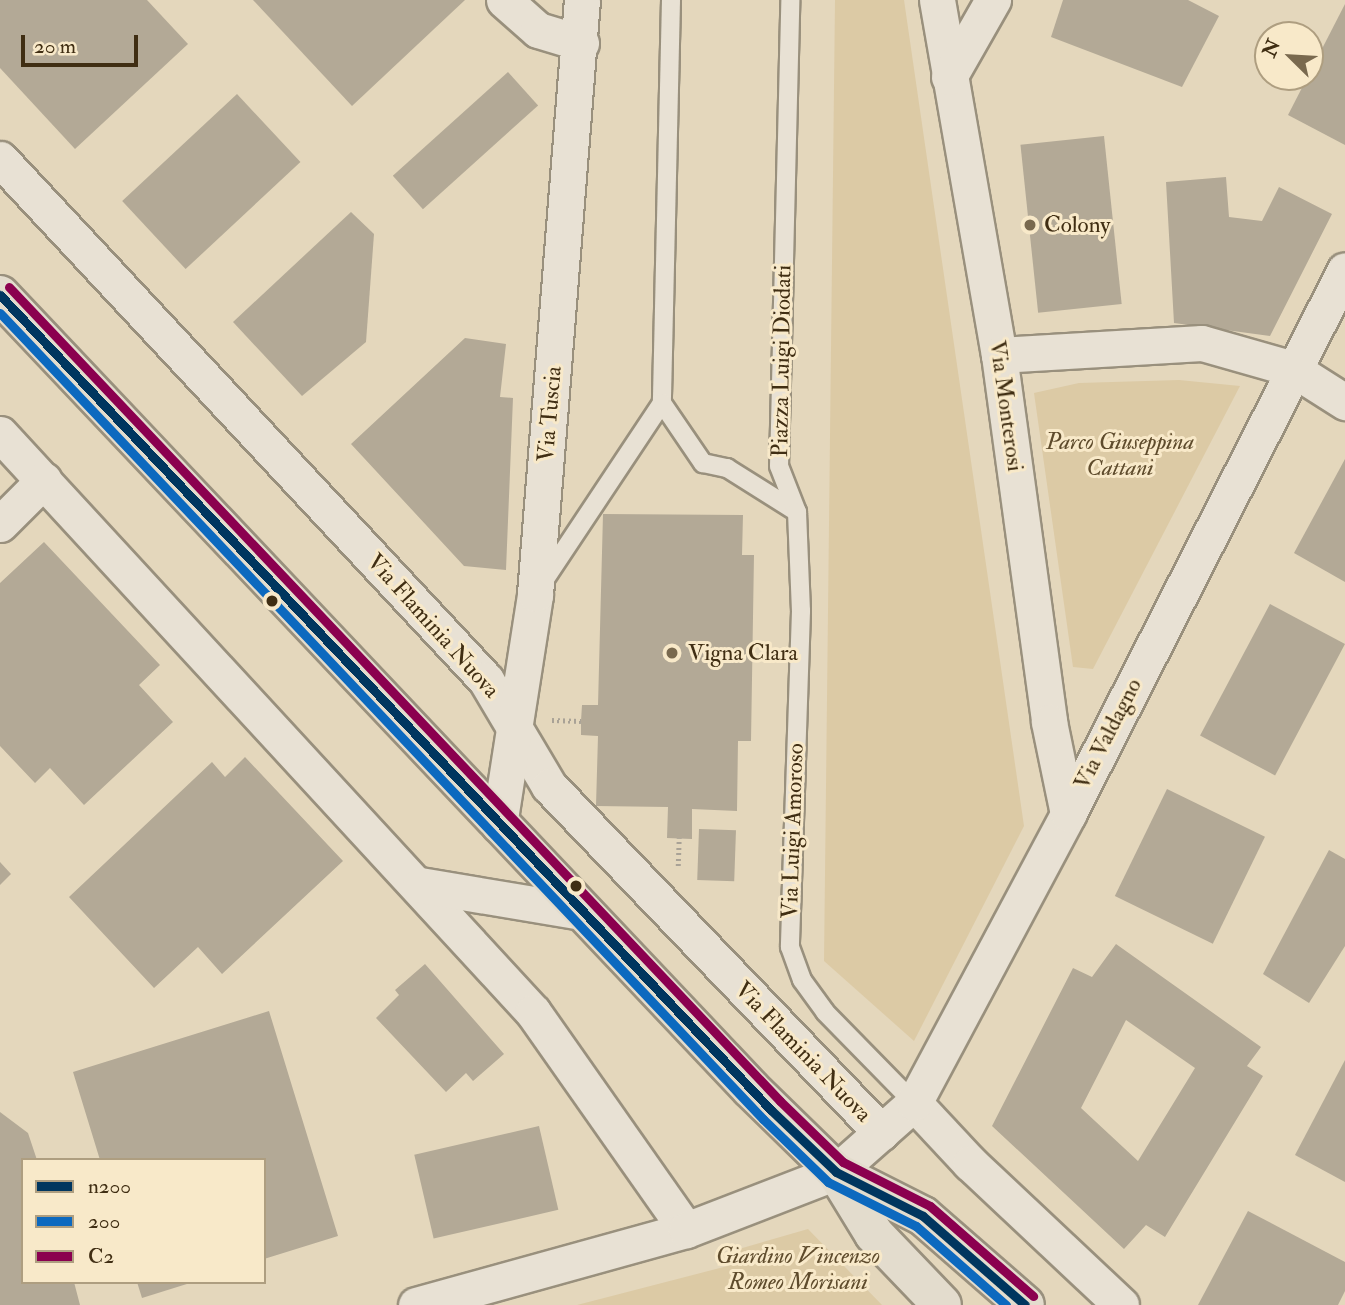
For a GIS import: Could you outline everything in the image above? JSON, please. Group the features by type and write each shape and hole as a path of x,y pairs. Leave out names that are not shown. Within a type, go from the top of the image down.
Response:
{"main road":[{"path":"0,295 499,825 836,1172 874,1234 942,1305"},
{"path":"836,1172 923,1216 1025,1305"}],"street":[{"path":"504,0 538,30 581,43"},
{"name":"Via Tuscia","path":"499,825 535,594 581,43 582,0"},
{"name":"Via Monterosi","path":"937,0 999,355 1051,734 1068,814"},
{"path":"949,77 993,0"},
{"name":"Via Flaminia Nuova","path":"0,159 486,680 548,786 881,1132"},
{"name":"Via Valdagno","path":"836,1172 914,1103 1068,814 1345,270"},
{"path":"999,355 1202,343 1293,369 1345,402"},
{"path":"0,433 419,885 533,1012 685,1230"},
{"path":"0,524 44,480"},
{"path":"419,885 582,912"},
{"path":"914,1103 1121,1305"},
{"path":"416,1305 685,1230 836,1172"}],"lane":[{"path":"535,594 662,403 671,0"},
{"name":"Piazza Luigi Diodati","path":"790,0 779,466 797,512"},
{"name":"Piazza Luigi Diodati","path":"662,403 703,463 727,468 797,512"},
{"name":"Via Luigi Amoroso","path":"797,512 801,611 790,947 802,981 818,1003 914,1103"}],"green space":[{"path":"835,0 904,0 1024,826 914,1041 824,961"},
{"name":"Parco Giuseppina Cattani","path":"1179,380 1240,386 1093,669 1073,667 1034,393 1079,383"},
{"name":"Giardino Vincenzo Romeo Morisani","path":"808,1229 882,1305 577,1305 743,1262 739,1249"}],"building":[{"path":"0,0 147,0 188,44 75,149 0,68"},
{"path":"253,0 465,0 352,106"},
{"path":"1063,0 1188,0 1219,16 1182,87 1051,37"},
{"path":"1345,4 1345,145 1288,115 1300,91 1324,91 1324,45"},
{"path":"508,72 538,105 423,209 393,176"},
{"path":"237,94 300,162 186,269 122,201"},
{"path":"1104,136 1122,304 1038,313 1020,145"},
{"path":"1226,177 1229,217 1262,221 1279,187 1332,214 1270,336 1174,323 1166,182"},
{"path":"351,212 374,234 366,342 302,396 233,322"},
{"path":"465,338 506,344 500,397 513,398 506,570 464,566 351,444"},
{"path":"1345,459 1345,582 1294,553"},
{"name":"Vigna Clara","path":"603,514 743,515 742,555 754,555 751,741 738,741 737,811 692,809 692,839 667,838 668,807 596,806 598,736 581,735 581,721 582,705 598,705"},
{"path":"44,542 160,665 139,685 173,722 84,805 50,768 35,783 0,746 0,583"},
{"path":"1270,604 1345,644 1275,775 1200,736"},
{"path":"245,757 343,861 222,974 198,947 154,988 69,897 212,762 225,777"},
{"path":"1167,789 1265,837 1213,944 1115,896"},
{"path":"699,829 736,830 734,881 697,880"},
{"path":"1329,850 1345,859 1345,946 1309,1003 1263,974"},
{"path":"0,862 11,874 0,885"},
{"path":"1116,944 1261,1047 1247,1066 1263,1076 1165,1237 1146,1225 1124,1249 992,1126 1073,968 1092,977","holes":["1126,1020 1195,1068 1138,1161 1081,1108"]},
{"path":"425,964 504,1054 473,1081 466,1073 446,1092 376,1018 399,995 395,990"},
{"path":"269,1011 338,1236 266,1258 266,1158 99,1158 73,1072"},
{"path":"1345,1060 1345,1182 1295,1155"},
{"path":"0,1112 28,1133 36,1158 21,1158 21,1284 75,1284 80,1305 0,1305"},
{"path":"539,1126 558,1210 434,1239 414,1155"},
{"path":"1248,1211 1345,1262 1345,1291 1338,1305 1198,1305"},
{"path":"138,1284 187,1284 142,1298"}],"transit line":[{"name":"C2","path":"9,287 780,1101 843,1162 930,1206 1033,1296"},
{"name":"n200","path":"0,295 771,1110 836,1172 923,1216 1025,1305"},
{"name":"200","path":"0,313 763,1119 828,1182 916,1226 1006,1305"}],"place":[{"name":"Colony","path":"1030,225"},
{"name":"Vigna Clara","path":"672,653"}]}
